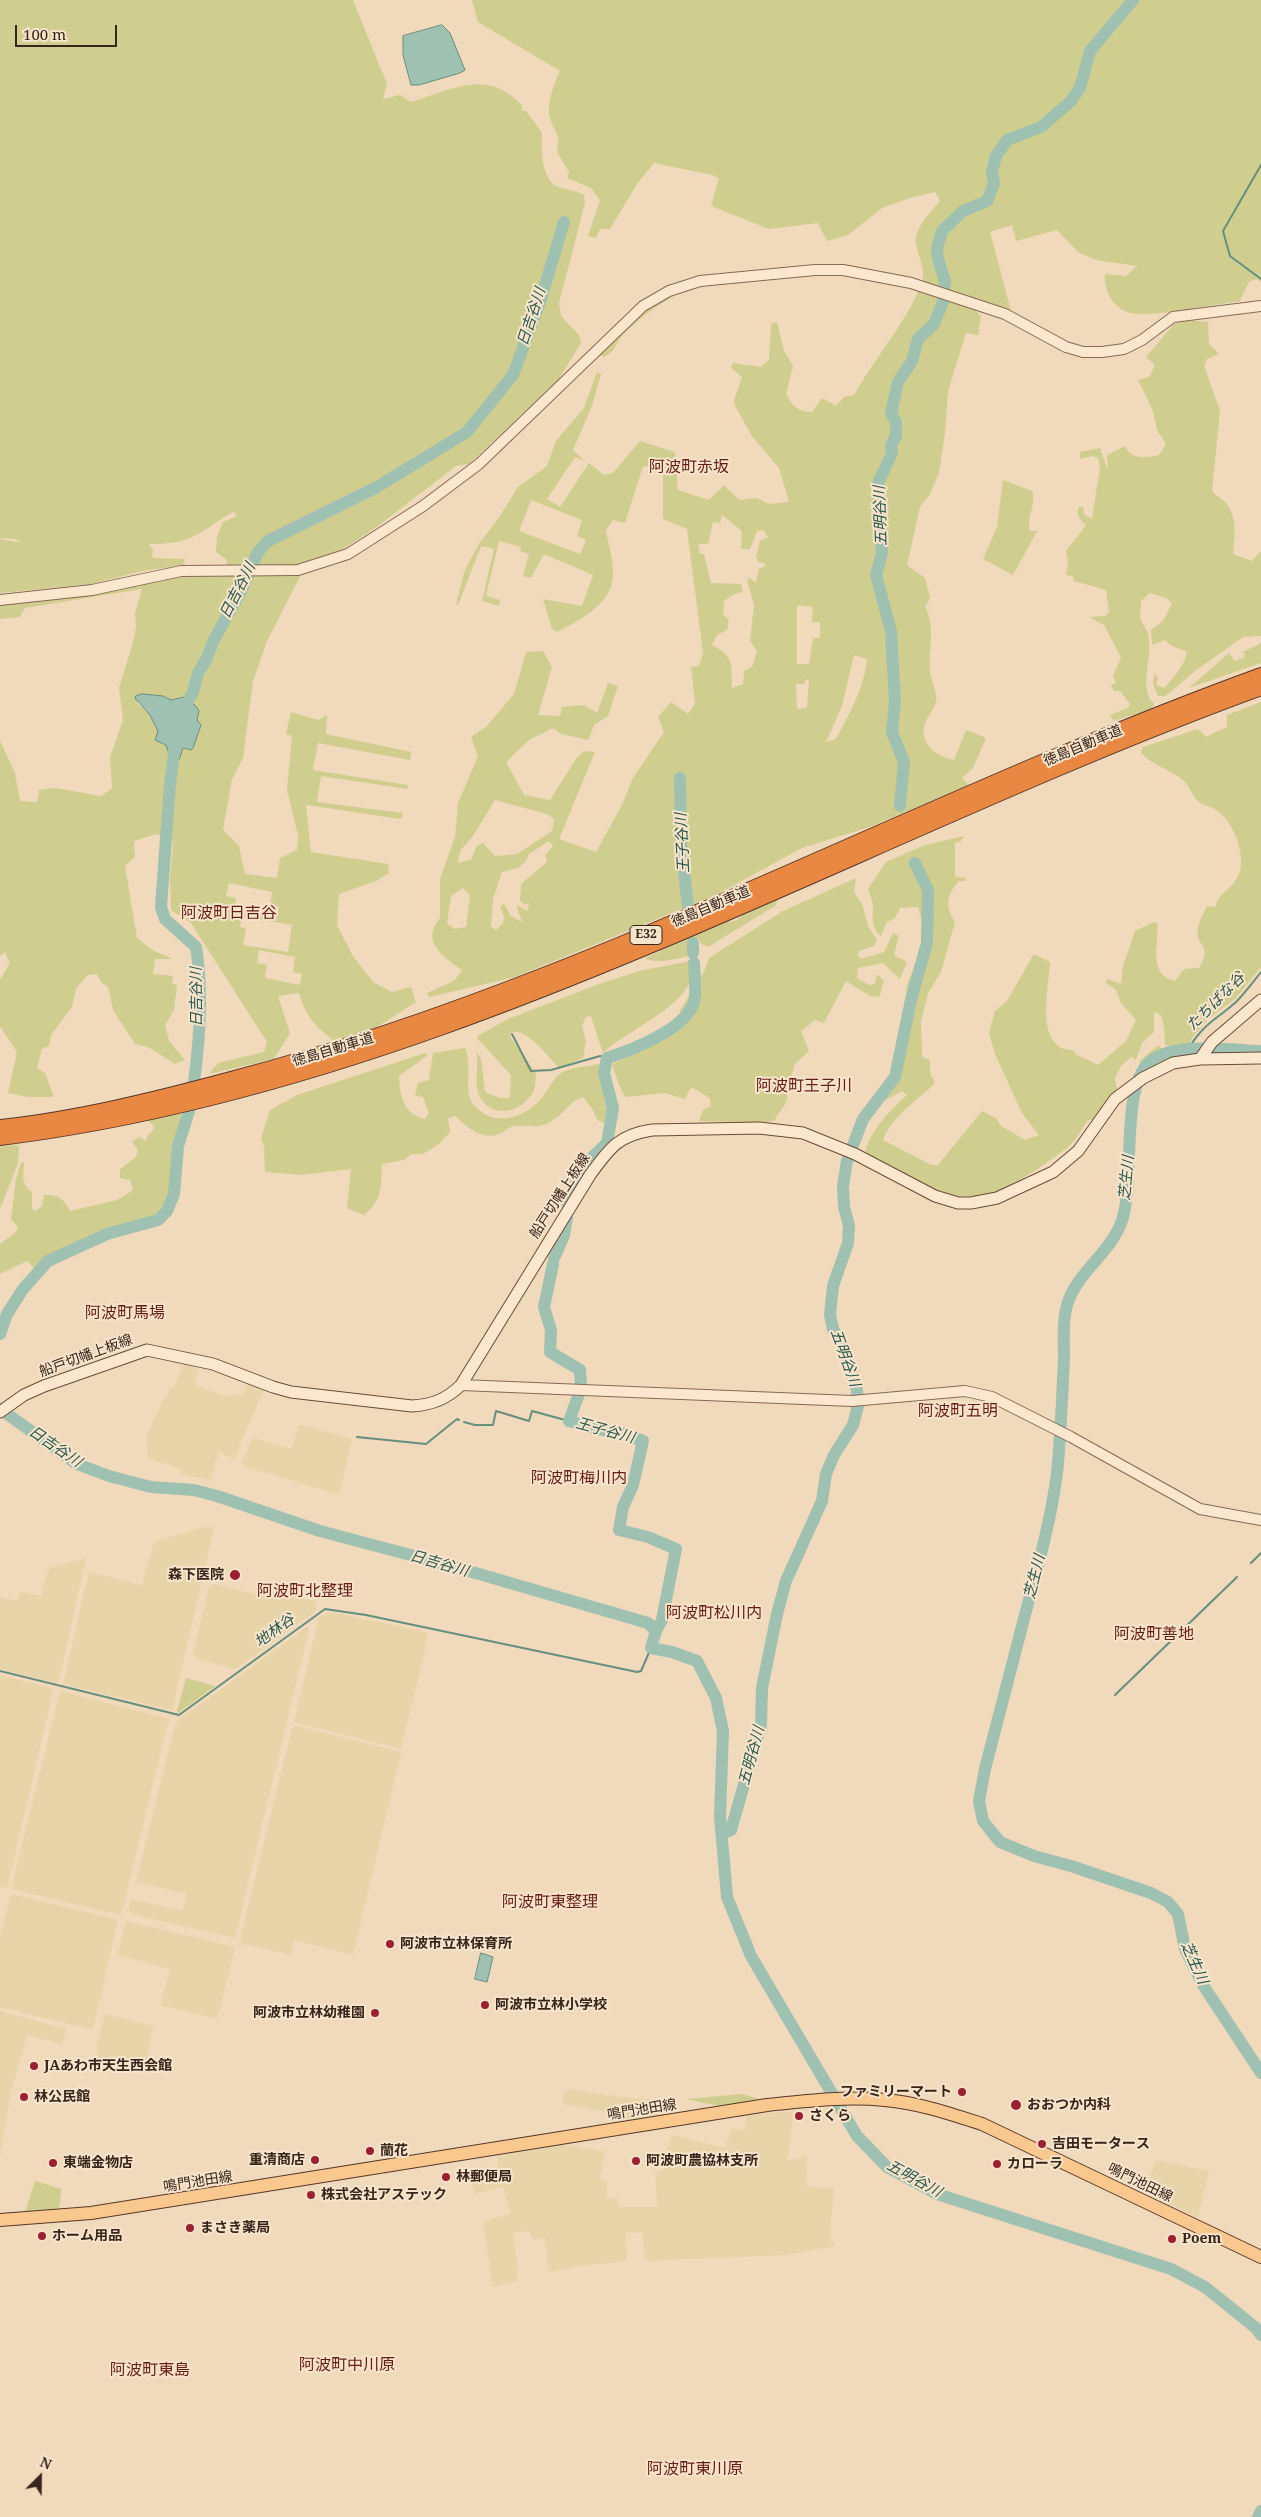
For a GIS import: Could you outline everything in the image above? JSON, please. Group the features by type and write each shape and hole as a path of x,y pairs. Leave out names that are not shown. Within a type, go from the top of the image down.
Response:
{"highway":[{"name":"徳島自動車道","path":"5,1132 169,1096 317,1056 407,1027 630,941 963,796 1163,712 1261,675"},
{"name":"徳島自動車道","path":"5,1132 171,1107 324,1066 413,1036 633,953 1043,775 1261,688"},
{"path":"1215,705 1261,696"}],"main road":[{"path":"1201,1056 1212,1042 1261,1000"},
{"name":"船戸切幡上板線","path":"4,1410 24,1395 44,1386 147,1350 213,1364 291,1392 412,1406 438,1401 451,1394 461,1385 590,1175 609,1149 623,1138 636,1132 652,1130 779,1129 803,1133 850,1152 935,1196 958,1203 985,1201 1026,1186 1053,1172 1069,1160 1099,1119 1124,1092 1144,1078 1173,1063 1201,1056 1261,1058"},
{"name":"鳴門池田線","path":"0,2220 91,2213 747,2108 820,2100 849,2100 902,2102 945,2112 982,2124 1261,2257"}],"street":[{"path":"0,600 92,590 181,571 272,572 298,570 348,554 423,506 479,464 632,315 669,291 716,278 815,270 858,272 911,283 980,305 1021,321 1066,347 1083,352 1124,349 1142,340 1173,317 1261,306"},
{"path":"461,1385 852,1402 966,1392 978,1393 992,1397 1053,1428 1200,1509 1261,1520"}],"shaded area":[{"path":"0,0 353,0 387,84 383,99 400,95 411,102 456,87 482,84 496,87 509,94 522,105 522,110 527,112 542,133 543,163 548,178 558,187 584,195 585,203 559,303 561,316 579,335 581,343 559,379 469,464 456,466 378,526 342,550 308,561 267,641 253,681 243,758 232,779 223,830 239,846 245,874 277,878 280,858 297,850 298,835 287,790 292,736 286,734 291,712 318,720 327,715 326,734 411,752 410,760 318,743 313,770 408,785 407,789 321,776 317,802 403,813 401,819 306,805 311,852 388,864 389,873 376,881 339,894 337,925 353,956 373,982 392,992 411,987 416,1002 377,1027 335,1042 308,1015 299,993 278,996 290,1033 274,1059 209,1074 218,1063 264,1052 267,1042 191,923 171,910 170,880 173,841 156,834 134,841 135,857 125,866 137,938 154,951 173,959 155,959 153,974 173,976 172,984 177,985 174,1010 165,1025 169,1041 185,1060 175,1064 148,1047 135,1044 113,1010 108,987 101,982 97,974 88,975 76,988 72,1007 51,1035 49,1046 42,1049 37,1068 45,1073 54,1097 28,1097 8,1093 17,1052 0,1026 0,980 10,963 5,952 0,956 0,741 15,773 20,801 37,802 39,790 55,788 101,796 112,788 110,757 123,720 119,688 134,639 135,613 142,589 25,608 20,617 0,619 0,604 177,577 227,576 227,560 216,552 217,536 223,522 237,516 234,512 185,540 149,544 153,550 152,558 185,559 184,565 142,571 92,584 0,593 0,539 23,543 15,539 0,538","holes":["142,694 163,696 171,700 175,698 198,717 197,720 201,725 191,750 183,748 179,760 171,760 166,745 155,740 158,731 150,715 137,703","229,883 272,892 270,905 279,907 276,919 234,911 236,898 226,896","242,916 292,925 288,952 243,945 246,928 240,927","259,950 295,957 293,972 302,974 300,985 265,978 267,965 257,963"]},
{"path":"472,0 1261,0 1261,282 1256,279 1249,282 1240,301 1161,313 1130,313 1112,301 1106,288 1105,274 1126,276 1137,266 1096,260 1078,252 1057,230 1016,241 1012,225 990,232 1011,311 980,300 976,311 981,316 978,335 966,333 948,391 945,433 939,473 930,494 920,507 907,565 925,578 930,598 925,607 931,630 930,672 936,702 925,723 924,737 930,748 941,756 954,760 966,730 986,738 973,768 962,778 969,785 872,826 802,848 716,895 515,977 429,997 427,993 454,981 462,970 436,948 432,934 434,926 440,918 440,879 455,837 458,803 478,756 471,737 486,727 514,694 526,652 543,651 552,667 538,715 560,716 562,707 584,705 597,713 608,683 618,686 608,716 594,725 588,740 561,734 553,728 529,740 506,762 524,795 550,800 576,759 584,751 595,752 559,839 596,852 622,805 633,778 664,732 658,717 671,702 688,714 695,704 691,667 699,666 703,653 687,529 663,519 663,468 643,466 625,523 613,520 606,530 613,573 612,584 608,593 602,602 585,616 557,632 552,629 543,599 582,606 593,575 544,554 531,578 523,576 529,554 520,551 521,547 499,541 486,596 500,600 499,606 482,601 494,549 481,546 458,605 456,604 465,570 479,544 500,516 518,487 547,466 556,441 584,408 597,372 601,374 592,406 573,450 586,462 575,457 547,499 560,507 589,463 604,475 613,473 640,441 675,452 678,490 709,500 724,485 739,500 757,498 769,504 789,502 779,468 752,436 735,406 734,400 742,377 731,368 733,363 761,367 769,360 771,324 777,322 784,351 793,366 786,394 796,408 812,412 822,398 836,406 844,397 854,395 900,325 916,296 923,277 916,238 920,227 940,201 935,192 910,198 882,208 848,235 827,241 818,223 769,229 711,206 719,178 654,163 637,184 610,229 600,229 596,238 588,236 600,200 591,188 567,178 569,172 557,152 558,138 550,118 549,107 553,88 560,71 478,22","holes":["531,500 582,520 577,536 586,540 580,554 519,531","722,515 742,531 741,549 750,549 757,531 763,530 768,537 760,541 756,556 758,562 765,563 765,566 759,569 756,583 750,578 747,580 754,605 750,641 757,651 752,667 744,671 743,684 732,688 732,668 729,658 720,649 712,645 717,635 727,630 729,620 723,614 724,601 734,594 743,592 741,584 711,583 704,554 700,554 698,544 708,544 713,522 720,523","797,605 813,607 812,622 820,622 820,638 813,638 809,664 797,664","854,655 867,659 863,681 851,711 836,739 826,742 842,706","806,679 809,680 807,708 797,709 796,684 804,684","495,800 547,814 554,819 552,831 517,854 495,856 483,843 476,847 471,860 457,863 461,850 473,836","549,841 553,846 545,855 547,862 521,884 520,901 525,905 529,903 528,911 517,905 522,922 511,916 504,904 500,907 504,916 503,923 496,930 491,927 493,899 502,872 518,868 526,861 529,854","463,888 470,895 466,927 455,929 447,923 451,896"]},
{"path":"442,25 450,33 465,70 419,85 411,85 403,55 403,36"},
{"path":"677,291 678,294 648,313 627,331 610,353 604,357 599,355 604,347 622,329 646,310"},
{"path":"1187,320 1208,322 1209,344 1219,354 1207,359 1204,365 1220,411 1212,491 1224,501 1234,519 1233,554 1252,561 1261,551 1261,636 1243,637 1195,671 1165,696 1158,696 1153,684 1155,673 1158,678 1156,685 1164,688 1181,667 1187,652 1170,645 1165,640 1152,645 1151,630 1163,621 1172,603 1166,598 1150,593 1141,601 1140,616 1148,634 1149,653 1146,680 1149,697 1154,704 1152,709 1114,721 1110,715 1128,708 1130,704 1120,691 1114,691 1111,685 1116,683 1113,677 1121,657 1104,625 1089,617 1105,616 1109,612 1106,590 1074,581 1073,576 1066,575 1068,561 1066,551 1086,525 1079,517 1079,507 1083,507 1084,514 1092,519 1100,467 1098,458 1093,456 1080,459 1080,452 1100,448 1108,471 1107,455 1125,446 1135,456 1159,455 1166,444 1157,430 1153,411 1138,380 1149,377 1155,365 1146,357 1174,324"},
{"path":"1003,480 1032,491 1033,501 1029,526 1030,531 1037,531 1013,575 983,559 997,527"},
{"path":"1261,643 1261,663 1189,688 1229,653 1235,661 1245,657 1243,652"},
{"path":"142,694 163,696 171,700 188,696 190,703 195,705 199,711 197,720 201,725 193,748 191,750 183,748 179,760 176,762 171,760 166,745 155,740 158,731 150,715 135,698"},
{"path":"1261,702 1261,967 1235,999 1208,1019 1192,1038 1186,1052 1176,1054 1145,1071 1139,1062 1158,1045 1163,1050 1175,1046 1165,1045 1161,1015 1154,1012 1154,1032 1142,1043 1136,1060 1131,1057 1121,1066 1115,1078 1118,1094 1093,1120 1088,1120 1070,1145 1020,1180 1005,1188 977,1198 952,1197 913,1181 865,1152 872,1136 882,1121 907,1095 902,1091 886,1100 882,1091 889,1081 899,1042 907,985 924,941 924,929 918,907 900,908 895,918 887,922 881,936 874,927 873,905 868,889 886,862 925,845 964,836 961,841 955,843 955,877 966,878 966,881 959,881 949,896 948,906 955,922 941,972 928,993 921,1021 922,1057 930,1060 930,1073 935,1083 898,1116 883,1140 931,1165 938,1165 982,1111 996,1118 1001,1126 1025,1140 1039,1135 1022,1113 995,1054 989,1033 995,1011 1007,1001 1034,954 1050,962 1046,1015 1052,1039 1060,1047 1072,1050 1077,1055 1098,1065 1126,1041 1136,1020 1121,1003 1116,990 1106,983 1107,979 1121,984 1123,966 1135,931 1154,922 1158,924 1156,958 1161,973 1167,978 1175,981 1184,969 1199,968 1205,954 1198,934 1199,923 1207,906 1215,907 1221,896 1237,877 1241,863 1239,846 1232,829 1222,815 1199,802 1183,780 1141,753 1143,747 1198,729 1206,737 1227,727 1227,715"},
{"path":"856,878 854,892 862,904 868,926 877,940 874,946 859,951 858,955 861,959 884,952 893,933 899,936 894,955 907,962 900,979 883,963 858,968 857,978 869,985 875,984 877,974 884,981 879,997 870,996 846,981 824,1023 815,1020 801,1031 809,1051 795,1064 788,1086 787,1101 774,1121 757,1123 699,1121 703,1110 711,1106 710,1098 691,1087 685,1099 665,1093 625,1097 612,1064 653,1046 680,1028 680,1010 704,972 709,958 783,911"},
{"path":"778,899 775,906 708,947 701,944 699,939 690,943 691,956 661,961 645,958 726,921 732,922 740,917 743,912"},
{"path":"691,961 691,977 687,988 679,998 603,1053 591,1016 586,1017 582,1026 586,1041 583,1058 559,1068 529,1038 516,1032 510,1033 511,1038 536,1073 534,1090 522,1104 507,1111 492,1109 480,1097 477,1087 476,1052 481,1058 485,1092 500,1098 510,1098 511,1075 477,1038 479,1035 508,1019 599,984 639,971"},
{"path":"465,1048 470,1098 473,1104 481,1111 489,1116 498,1118 516,1116 533,1107 561,1073 599,1064 607,1109 605,1123 597,1120 593,1110 583,1097 545,1124 513,1126 493,1136 486,1136 475,1131 455,1116 448,1118 450,1132 439,1144 423,1154 411,1154 404,1160 382,1164 381,1186 377,1199 370,1210 364,1215 347,1208 351,1169 301,1175 265,1172 264,1146 261,1138 270,1110 297,1095 425,1053 428,1055 399,1076 400,1090 407,1108 418,1117 425,1119 429,1113 423,1097 415,1096 418,1083 429,1080 433,1053"},
{"path":"179,1113 185,1117 176,1147 172,1149 175,1151 171,1194 166,1209 158,1217 126,1224 101,1233 47,1258 35,1269 27,1261 0,1274 0,1244 15,1233 18,1227 11,1219 16,1179 21,1163 24,1163 24,1183 32,1192 32,1209 36,1211 42,1206 44,1195 60,1198 70,1211 117,1200 133,1190 130,1180 120,1178 120,1169 136,1157 138,1150 132,1142 139,1137 146,1141 148,1135 154,1129 153,1125 147,1120"},
{"path":"19,1146 18,1163 0,1209 0,1147"},
{"path":"186,1359 199,1362 195,1385 224,1396 243,1394 248,1380 263,1391 234,1459 218,1452 211,1480 181,1474 182,1470 147,1457 148,1433 163,1400 171,1388 174,1387"},
{"path":"299,1424 352,1439 340,1492 337,1494 247,1467 241,1463 253,1438 292,1449"},
{"path":"208,1526 214,1528 172,1710 63,1684 89,1572 142,1585 154,1542"},
{"path":"86,1558 57,1683 0,1669 0,1597 17,1601 21,1592 41,1596 49,1568"},
{"path":"214,1584 261,1596 263,1590 316,1601 315,1612 237,1668 232,1669 196,1658 193,1655 209,1586 213,1587"},
{"path":"329,1612 426,1632 428,1637 401,1749 294,1722 319,1617"},
{"path":"307,1627 309,1629 235,1938 131,1914 129,1909 131,1899 182,1911 187,1894 136,1882 176,1722"},
{"path":"0,1675 51,1688 53,1692 7,1888 0,1886"},
{"path":"186,1678 215,1686 178,1713 177,1711"},
{"path":"60,1691 169,1719 121,1915 11,1889"},
{"path":"296,1726 401,1752 353,1955 294,1940 291,1955 244,1944 240,1940 292,1729"},
{"path":"11,1894 118,1920 93,2030 0,2007 0,1939"},
{"path":"126,1921 235,1947 217,2019 161,2005 170,1969 118,1955"},
{"path":"481,1953 493,1957 487,1982 475,1979"},
{"path":"0,2011 66,2029 62,2044 27,2035 10,2096 0,2156"},
{"path":"105,2014 153,2026 147,2058 98,2060 97,2047"},
{"path":"569,2089 619,2097 672,2101 673,2115 609,2126 612,2113 562,2104 565,2091"},
{"path":"742,2094 763,2100 724,2107 686,2099"},
{"path":"794,2111 787,2161 806,2156 807,2187 834,2188 830,2237 836,2246 785,2255 645,2261 642,2232 626,2233 627,2261 587,2265 549,2272 545,2238 532,2239 530,2231 514,2232 518,2281 493,2287 483,2223 510,2213 503,2187 475,2194 470,2178 499,2170 497,2155 558,2144 605,2151 600,2180 606,2180 607,2198 617,2198 619,2207 657,2207 655,2172 663,2170 671,2135 726,2148 731,2128 745,2131 747,2115"},
{"path":"1156,2160 1209,2171 1198,2218 1145,2192"},
{"path":"35,2181 61,2189 60,2205 57,2209 25,2212"}],"waterway":[{"name":"五明谷川","path":"900,806 904,762 892,732 895,701 891,631 876,575 882,553 878,483 892,453 891,446 896,436 896,422 891,413 898,382 912,361 918,339 934,324 943,302 945,281 938,259 937,248 942,231 963,211 987,201 994,184 992,172 996,156 1007,140 1041,127 1070,102 1080,88 1090,51 1133,0"},
{"name":"たちばな谷","path":"1261,165 1223,231 1230,256 1261,279"},
{"name":"日吉谷川","path":"181,714 193,692 198,673 241,591 258,552 268,541 377,487 467,432 513,375 540,302 564,222"},
{"name":"日吉谷川","path":"175,746 170,784 161,907 165,919 196,947 200,1014 194,1082"},
{"name":"王子谷川","path":"680,778 681,845 688,907"},
{"name":"五明谷川","path":"722,1833 731,1830 761,1725 762,1688 777,1614 786,1581 822,1501 826,1474 834,1455 853,1425 858,1406 857,1390 843,1346 833,1329 830,1315 833,1286 848,1243 849,1226 844,1207 843,1186 847,1161 863,1119 895,1077 911,1000 927,943 928,890 915,863"},
{"name":"王子谷川","path":"693,943 693,953"},
{"name":"王子谷川","path":"568,1205 580,1169 607,1143 613,1108 604,1073 607,1058 643,1044 681,1021 689,1012 695,998 694,963"},
{"name":"たちばな谷","path":"1189,1048 1211,1022 1236,1002 1261,972"},
{"path":"512,1034 531,1071 551,1070 600,1056 607,1058"},
{"name":"芝生川","path":"1261,1051 1200,1048 1168,1053 1156,1058 1146,1066 1139,1079 1131,1115 1127,1197 1124,1213 1114,1237 1075,1288 1065,1313 1060,1444 1054,1491 1044,1543 985,1769 979,1801 983,1821 1000,1842 1034,1856 1071,1866 1151,1893 1168,1902 1178,1914 1185,1949 1203,1985 1261,2073"},
{"name":"日吉谷川","path":"0,1334 7,1314 23,1289 48,1261 107,1234 158,1220 167,1211 174,1194 178,1146 189,1111"},
{"name":"王子谷川","path":"554,1258 564,1235 567,1218"},
{"name":"王子谷川","path":"553,1264 544,1307 551,1330 550,1352 580,1370 581,1386"},
{"name":"王子谷川","path":"579,1394 569,1421 595,1429 618,1432 643,1441 633,1485 623,1507 619,1530 648,1537 676,1549 662,1620 656,1631"},
{"name":"日吉谷川","path":"0,1409 77,1464 109,1476 151,1487 194,1490 217,1496 320,1531 448,1565 648,1623 656,1631 651,1648 672,1652 697,1661 716,1698 723,1731 720,1817 727,1897 751,1956 857,2136 887,2167 937,2194 1171,2269 1205,2287 1256,2328 1261,2335"},
{"path":"464,1422 475,1425 493,1425 496,1411 529,1421 532,1411 569,1421"},
{"path":"357,1437 426,1444 457,1419 459,1420"},
{"path":"1251,1563 1261,1553"},
{"path":"1115,1695 1237,1577"},
{"name":"地林谷","path":"0,1671 179,1715 325,1609 366,1615 637,1672 641,1671 651,1648"},
{"name":"五明谷川","path":"1258,2517 1261,2511"}],"place":[{"name":"森下医院","path":"235,1575"},
{"name":"阿波市立林保育所","path":"390,1944"},
{"name":"阿波市立林小学校","path":"485,2005"},
{"name":"阿波市立林幼稚園","path":"375,2013"},
{"name":"JAあわ市天生西会館","path":"34,2066"},
{"name":"ファミリーマート","path":"962,2092"},
{"name":"林公民館","path":"24,2097"},
{"name":"おおつか内科","path":"1016,2105"},
{"name":"さくら","path":"799,2116"},
{"name":"吉田モータース","path":"1042,2144"},
{"name":"蘭花","path":"370,2151"},
{"name":"重清商店","path":"315,2160"},
{"name":"阿波町農協林支所","path":"636,2161"},
{"name":"東端金物店","path":"53,2163"},
{"name":"カローラ","path":"997,2164"},
{"name":"林郵便局","path":"446,2177"},
{"name":"株式会社アステック","path":"311,2195"},
{"name":"まさき薬局","path":"190,2228"},
{"name":"ホーム用品","path":"42,2236"},
{"name":"Poem","path":"1172,2239"}],"district":[{"name":"阿波町赤坂","path":"689,467"},
{"name":"阿波町日吉谷","path":"229,913"},
{"name":"阿波町王子川","path":"804,1086"},
{"name":"阿波町馬場","path":"125,1313"},
{"name":"阿波町五明","path":"958,1411"},
{"name":"阿波町梅川内","path":"579,1478"},
{"name":"阿波町北整理","path":"305,1591"},
{"name":"阿波町松川内","path":"714,1613"},
{"name":"阿波町善地","path":"1154,1634"},
{"name":"阿波町東整理","path":"550,1902"},
{"name":"阿波町中川原","path":"347,2365"},
{"name":"阿波町東島","path":"150,2370"},
{"name":"阿波町東川原","path":"695,2469"}]}
